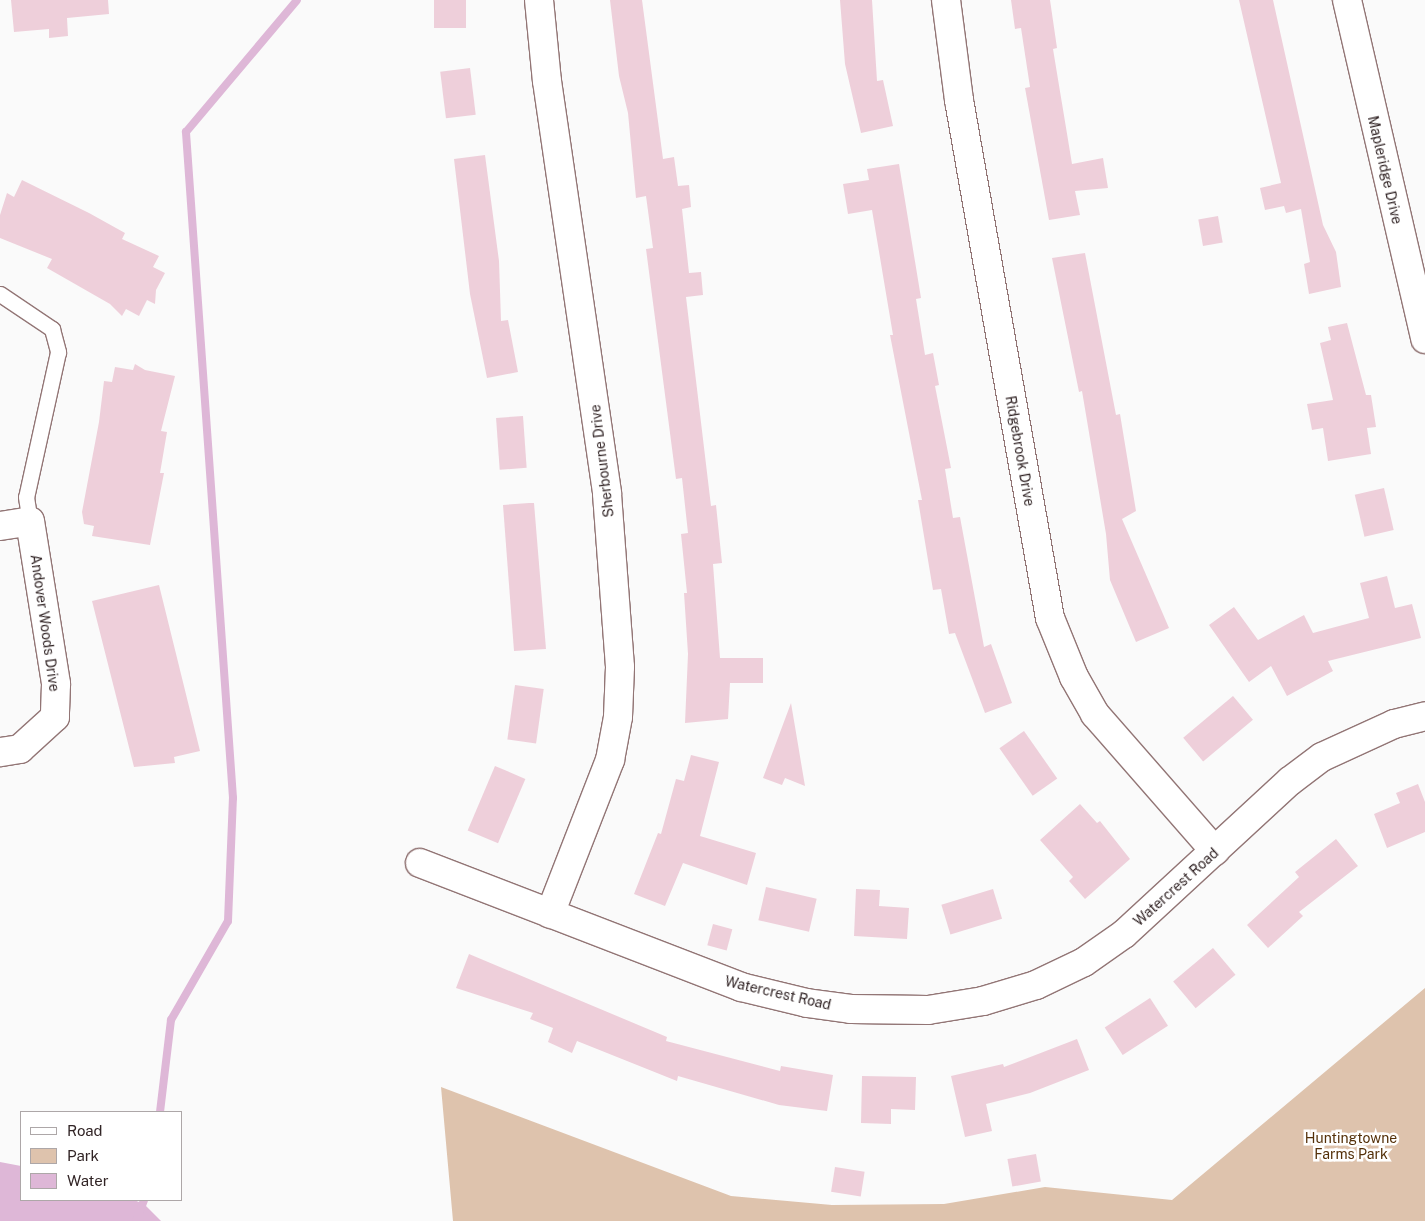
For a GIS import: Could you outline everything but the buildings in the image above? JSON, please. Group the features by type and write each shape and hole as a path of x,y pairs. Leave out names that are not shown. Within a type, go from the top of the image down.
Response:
{"street":[{"name":"Sherbourne Drive","path":"539,0 547,81 607,494 620,667 618,717 610,760 550,914"},
{"name":"Ridgebrook Drive","path":"946,0 959,100 1050,618 1074,677 1095,714 1215,851"},
{"name":"Mapleridge Drive","path":"1347,0 1425,339"},
{"path":"0,526 30,521"},
{"name":"Andover Woods Drive","path":"0,752 20,749 55,718 56,684 30,521"},
{"name":"Watercrest Road","path":"420,862 740,987 807,1003 851,1009 928,1010 983,1001 1036,985 1084,962 1124,934 1290,781 1322,757 1394,724 1425,716"}],"lane":[{"path":"0,294 52,330 58,352 26,498 30,521"}],"green space":[{"name":"Huntingtowne Farms Park","path":"1425,988 1425,1221 453,1221 441,1087 731,1196 832,1205 944,1204 1045,1187 1172,1200"}],"water":[{"path":"0,1162 20,1166 20,1201 136,1201 144,1204 161,1221 0,1221"}],"waterway":[{"path":"160,1111 171,1020 228,921 233,798 186,132 297,0"},
{"path":"136,1221 144,1201"}]}
